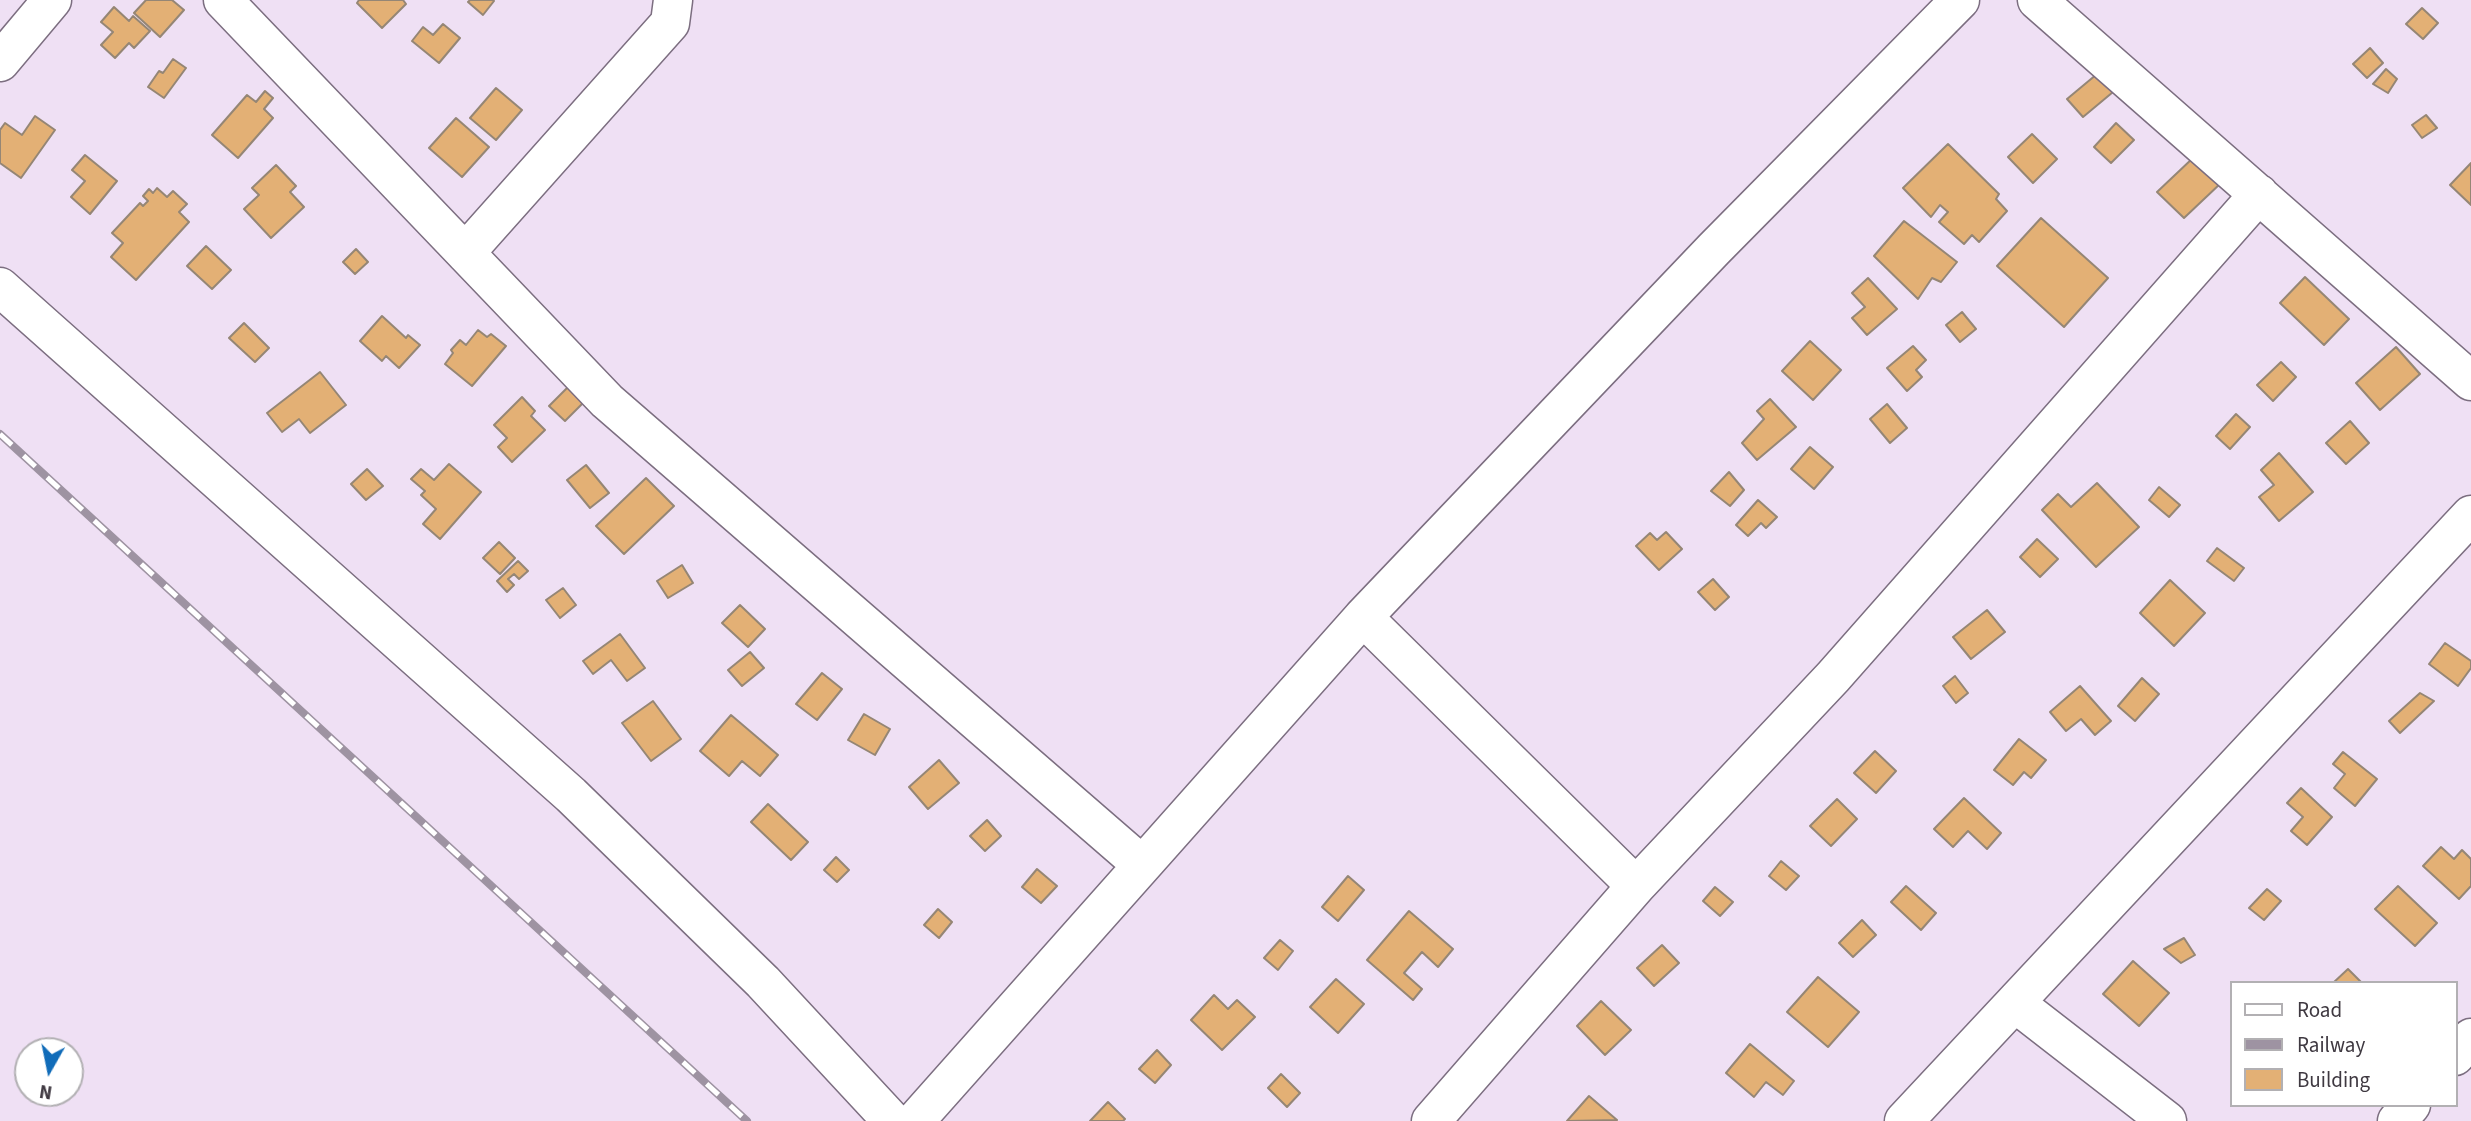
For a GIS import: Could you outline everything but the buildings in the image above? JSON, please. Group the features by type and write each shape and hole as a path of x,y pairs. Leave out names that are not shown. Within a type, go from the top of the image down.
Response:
{"street":[{"path":"0,62 52,0"},
{"path":"223,0 607,401 1142,865"},
{"path":"465,253 670,23 673,0"},
{"path":"915,1121 1363,617 1714,249 1960,0"},
{"path":"2037,0 2471,381"},
{"path":"1431,1121 1636,886 1833,677 2259,194"},
{"path":"0,287 571,795 763,982 892,1121"},
{"path":"1904,1121 2471,515"},
{"path":"1363,617 1636,886"},
{"path":"2014,1003 2167,1121"},
{"path":"2457,1053 2471,1038"},
{"path":"2397,1121 2409,1107"}],"railway":[{"path":"0,434 747,1121"}]}
